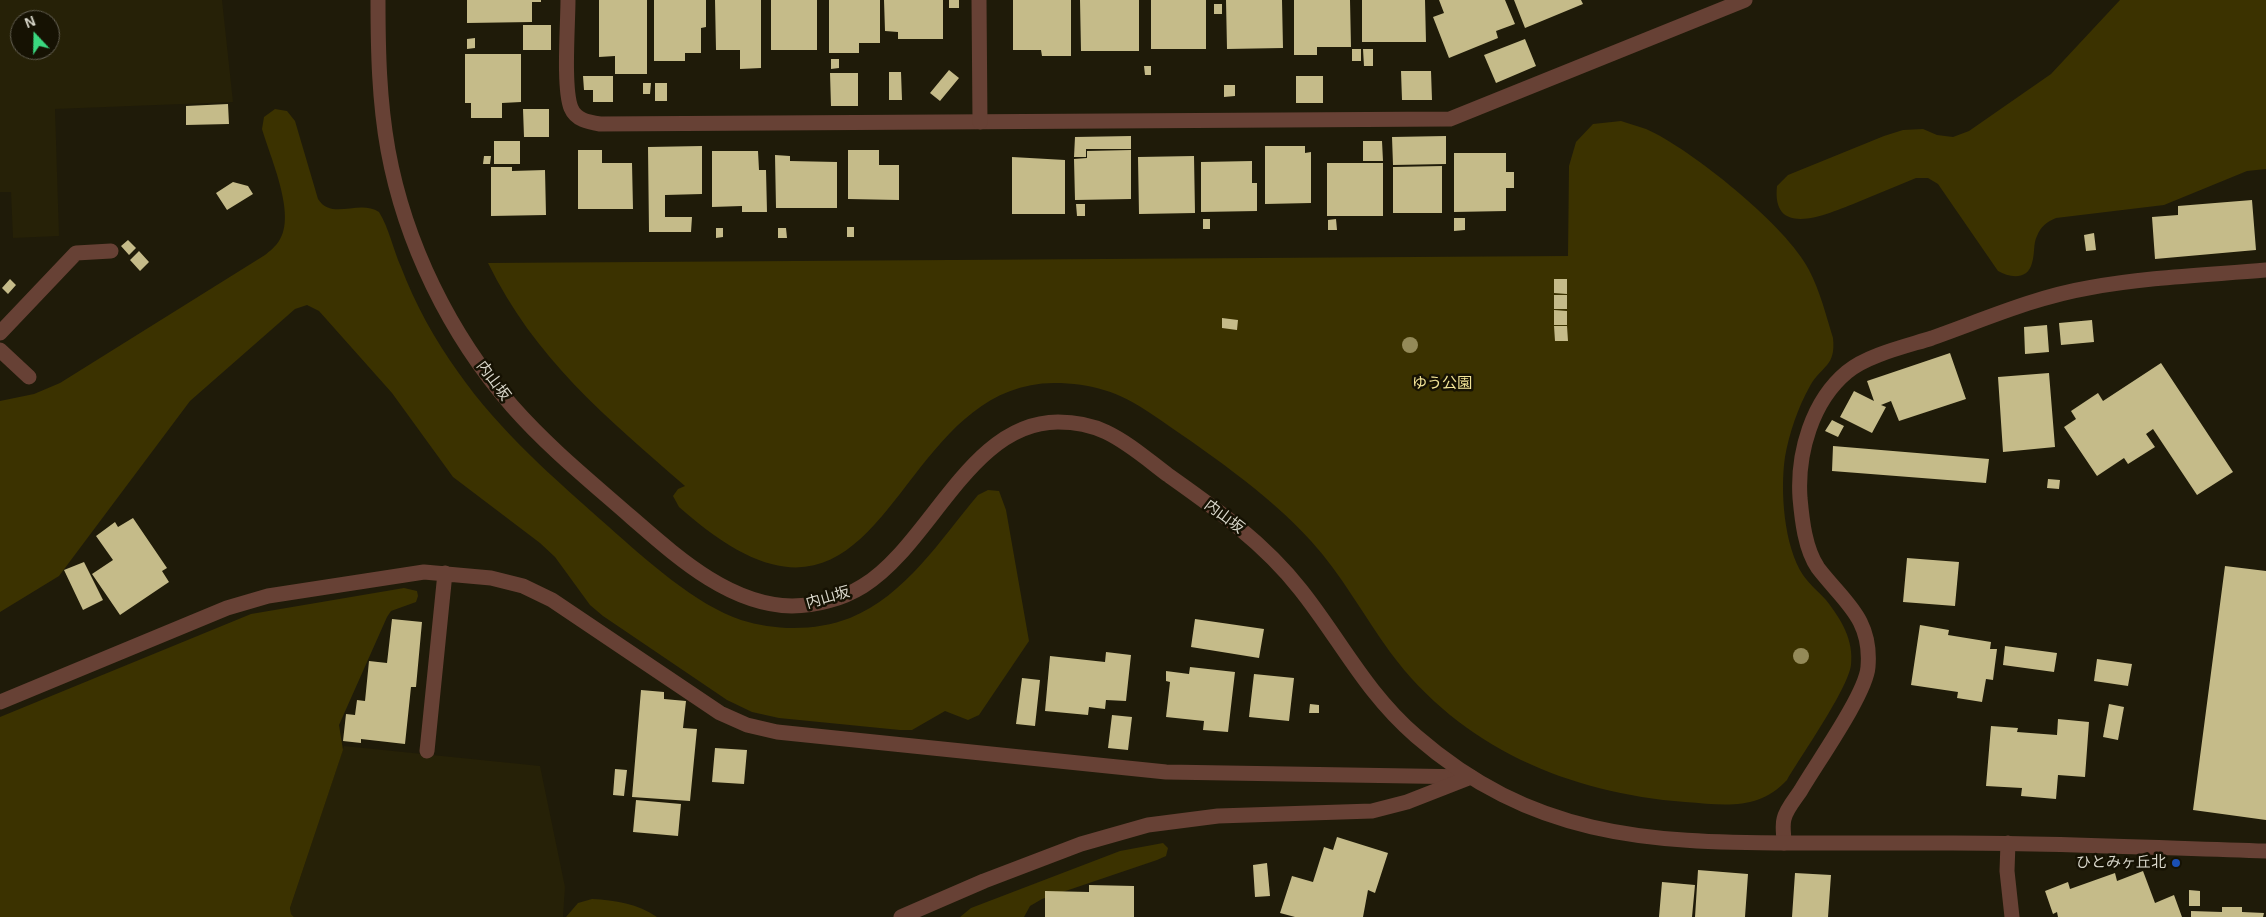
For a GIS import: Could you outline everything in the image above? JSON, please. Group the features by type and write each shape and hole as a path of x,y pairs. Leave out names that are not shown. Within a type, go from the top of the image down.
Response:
{"street":[{"name":"内山坂","path":"378,0 381,96 389,153 412,234 446,311 476,359 510,404 549,445 667,548 726,589 770,604 794,606 833,600 861,588 886,568 996,443 1020,429 1047,422 1075,422 1103,430 1134,450 1235,524 1259,544 1302,591 1360,677 1413,734 1471,777 1532,808 1558,818 1602,831 1647,838 1704,843 2008,843 2266,851"},
{"path":"568,0 568,93 572,110 583,122 600,124 1450,119 1745,0"},
{"path":"979,0 980,122"},
{"path":"0,333 76,253 111,252"},
{"path":"1784,843 1784,818 1857,696 1868,670 1868,642 1857,615 1839,590 1817,567 1809,550 1805,532 1800,497 1802,460 1811,425 1824,394 1848,371 1878,356 2040,301 2086,288 2133,280 2266,270"},
{"path":"0,350 29,377"},
{"path":"427,751 445,573"},
{"path":"0,702 247,600 402,574 445,573 491,578 523,586 545,596 720,712 747,725 777,732 1166,772 1471,777"},
{"path":"901,917 984,881 1081,844 1148,825 1218,816 1372,811 1407,802 1471,777"},
{"path":"2008,843 2007,871 2012,917"}],"shaded area":[{"path":"0,0 222,0 233,102 55,109 59,236 13,238 11,192 0,192"},
{"path":"344,746 540,766 565,887 563,917 294,917 291,914 290,908"}],"green space":[{"path":"2120,0 2266,0 2266,169 2247,171 2164,205 2056,218 2040,230 2034,246 2030,269 2023,275 2018,276 1998,271 1938,184 1928,178 1916,178 1846,207 1818,216 1805,219 1793,218 1783,213 1778,203 1777,186 1788,175 1903,130 1923,129 1937,135 1953,137 1969,131 2051,74"},
{"path":"275,109 287,111 295,121 318,199 324,205 338,209 363,208 379,212 386,225 413,295 426,321 458,372 492,415 549,473 638,553 706,604 741,620 782,628 824,625 850,618 870,608 905,581 936,548 978,495 988,490 999,491 1006,510 1029,641 979,715 968,720 945,711 912,730 900,730 779,718 752,712 727,700 603,616 590,605 555,557 540,543 453,477 392,393 319,311 307,305 295,309 190,401 59,576 0,612 0,401 34,394 60,383 275,247 284,230 284,202 276,170 262,129 264,117"},
{"name":"ゆう公園","path":"1621,121 1646,129 1687,153 1736,190 1781,232 1798,252 1813,278 1833,338 1830,360 1810,386 1798,412 1789,439 1785,457 1783,502 1791,549 1805,578 1826,600 1841,622 1848,638 1851,665 1842,690 1787,780 1776,790 1764,797 1740,804 1685,802 1642,797 1600,788 1559,776 1521,760 1484,739 1450,715 1418,686 1390,652 1322,554 1276,506 1213,457 1150,413 1128,399 1105,390 1068,383 1054,383 998,396 954,429 882,516 846,551 803,567 749,556 679,507 673,496 678,489 685,486 600,410 550,358 507,297 488,263 1568,256 1569,166 1576,142 1593,124"},
{"path":"404,588 417,591 416,602 391,611 387,617 339,725 343,750 290,908 291,914 294,917 0,917 0,717 251,614"},
{"path":"1163,843 1168,848 1166,856 1042,899 1030,906 1024,917 960,917 971,908 1120,851"},
{"path":"592,899 626,904 642,909 657,917 566,917 578,903"}],"building":[{"path":"467,0 541,0 541,2 532,2 532,22 467,23"},
{"path":"599,0 647,0 647,74 615,74 615,56 599,57"},
{"path":"654,0 706,0 706,27 701,28 701,53 685,53 685,61 654,61"},
{"path":"715,0 761,0 761,68 740,69 740,50 716,50"},
{"path":"771,0 817,0 817,50 771,50"},
{"path":"829,0 880,0 880,43 859,43 859,53 829,53"},
{"path":"884,0 943,0 943,39 898,39 898,32 885,31"},
{"path":"949,0 959,0 959,8 949,8"},
{"path":"1013,0 1071,0 1071,56 1042,56 1041,50 1013,50"},
{"path":"1080,0 1139,0 1139,51 1081,51"},
{"path":"1151,0 1206,0 1206,49 1151,49"},
{"path":"1226,0 1282,0 1283,48 1227,49"},
{"path":"1294,0 1350,0 1351,47 1317,47 1317,55 1294,55"},
{"path":"1362,0 1425,0 1426,42 1362,42"},
{"path":"1439,0 1505,0 1515,24 1496,31 1498,38 1449,58 1433,17 1444,13"},
{"path":"1514,0 1581,0 1583,4 1525,28"},
{"path":"1214,4 1222,4 1222,14 1214,14"},
{"path":"523,25 551,25 551,50 523,50"},
{"path":"475,38 475,48 467,49 467,39"},
{"path":"1525,39 1536,66 1496,83 1484,55"},
{"path":"1352,49 1361,49 1361,61 1352,61"},
{"path":"1363,49 1373,49 1373,66 1364,66"},
{"path":"465,54 521,54 521,102 502,103 502,118 471,118 471,103 465,103"},
{"path":"831,59 839,59 839,68 831,69"},
{"path":"1144,66 1151,66 1151,75 1145,75"},
{"path":"949,70 959,78 940,101 930,93"},
{"path":"1401,71 1431,71 1432,100 1402,100"},
{"path":"889,72 901,72 902,100 889,100"},
{"path":"830,73 858,73 858,106 831,106"},
{"path":"583,76 613,76 613,102 593,102 593,90 584,90"},
{"path":"1296,76 1323,76 1323,103 1296,103"},
{"path":"643,83 651,83 650,94 643,94"},
{"path":"655,83 667,83 667,101 655,101"},
{"path":"1224,85 1235,85 1235,96 1224,97"},
{"path":"228,104 229,124 186,125 186,106"},
{"path":"523,109 549,109 549,137 524,137"},
{"path":"1131,136 1131,149 1086,149 1086,157 1074,157 1075,137"},
{"path":"1446,136 1446,164 1393,165 1392,137"},
{"path":"494,141 520,141 520,164 494,164"},
{"path":"1363,141 1382,141 1383,161 1363,161"},
{"path":"702,146 702,194 665,195 665,217 692,217 691,232 649,232 648,147"},
{"path":"1265,146 1305,146 1305,153 1311,152 1311,203 1265,204"},
{"path":"578,150 602,150 602,163 632,163 633,209 578,209"},
{"path":"848,150 879,150 879,165 899,165 899,200 848,199"},
{"path":"1131,150 1131,199 1075,200 1074,159 1087,158 1087,151"},
{"path":"712,151 758,151 759,170 766,170 767,212 742,212 742,206 712,207"},
{"path":"1454,153 1506,153 1506,172 1514,172 1514,188 1506,188 1506,211 1454,212"},
{"path":"775,155 790,156 790,161 837,162 837,208 776,208"},
{"path":"484,156 491,156 490,164 483,164"},
{"path":"1194,156 1195,213 1139,214 1138,157"},
{"path":"1012,157 1065,160 1065,214 1012,214"},
{"path":"1252,161 1252,183 1257,183 1257,211 1201,212 1201,162"},
{"path":"1327,163 1383,163 1383,216 1327,216"},
{"path":"1442,166 1442,213 1393,213 1393,167"},
{"path":"491,167 512,167 512,171 545,170 546,215 491,216"},
{"path":"233,182 248,186 253,194 227,210 216,193"},
{"path":"2252,200 2256,250 2155,259 2152,217 2178,215 2178,206"},
{"path":"1076,204 1085,204 1085,216 1077,216"},
{"path":"1454,218 1465,218 1465,230 1454,231"},
{"path":"1203,219 1210,219 1210,229 1203,229"},
{"path":"1336,219 1337,230 1328,230 1328,220"},
{"path":"847,227 854,227 854,237 847,237"},
{"path":"716,228 723,228 723,237 716,238"},
{"path":"778,228 786,228 787,238 778,238"},
{"path":"2094,233 2096,250 2086,251 2084,235"},
{"path":"128,240 136,248 129,255 121,246"},
{"path":"139,251 149,262 140,271 130,260"},
{"path":"10,279 16,285 8,294 2,288"},
{"path":"1554,279 1567,279 1567,294 1554,293"},
{"path":"1554,295 1567,295 1567,309 1554,309"},
{"path":"1554,310 1567,311 1567,325 1554,325"},
{"path":"1222,318 1238,320 1237,330 1222,328"},
{"path":"2092,320 2094,342 2061,345 2059,323"},
{"path":"2047,325 2049,352 2025,354 2024,327"},
{"path":"1554,326 1567,326 1568,341 1555,341"},
{"path":"1950,353 1966,399 1899,421 1891,401 1881,405 1886,407 1872,433 1840,417 1854,391 1874,401 1867,381"},
{"path":"2161,363 2233,472 2197,495 2153,429 2146,434 2155,447 2128,464 2124,458 2097,476 2064,427 2076,419 2071,411 2098,393 2103,401"},
{"path":"2049,373 2055,447 2003,452 1998,377"},
{"path":"1832,420 1844,426 1838,437 1825,431"},
{"path":"1833,446 1989,459 1986,483 1832,471"},
{"path":"2048,479 2060,480 2059,489 2047,488"},
{"path":"133,518 167,568 162,571 169,582 120,615 92,574 113,560 96,536 115,522 118,527"},
{"path":"1907,558 1959,562 1955,606 1903,602"},
{"path":"84,562 103,600 83,610 64,570"},
{"path":"2225,566 2266,571 2266,820 2193,810"},
{"path":"392,619 422,622 416,687 411,687 405,744 361,739 361,743 343,741 346,714 355,715 357,700 365,701 369,661 387,663"},
{"path":"1195,619 1264,629 1259,658 1191,647"},
{"path":"1920,625 1949,630 1948,635 1991,642 1990,649 1997,649 1993,680 1986,679 1982,702 1957,698 1958,692 1911,685"},
{"path":"2005,646 2057,653 2054,672 2003,665"},
{"path":"1106,652 1131,655 1126,701 1106,700 1105,709 1089,707 1088,715 1045,711 1050,656 1105,662"},
{"path":"2097,659 2132,664 2128,686 2094,681"},
{"path":"1190,667 1235,672 1228,732 1203,730 1204,721 1166,717 1170,682 1166,681 1166,671 1189,674"},
{"path":"1254,674 1294,678 1289,721 1249,717"},
{"path":"1022,678 1040,680 1035,726 1016,724"},
{"path":"641,690 664,692 664,699 686,701 683,728 697,729 690,801 632,797"},
{"path":"1310,704 1319,705 1319,713 1309,713"},
{"path":"2109,704 2124,707 2118,740 2103,737"},
{"path":"1112,715 1132,717 1128,750 1108,748"},
{"path":"2058,719 2089,722 2085,777 2058,775 2056,799 2021,796 2022,788 1986,786 1991,726 2018,728 2017,732 2057,735"},
{"path":"715,748 747,750 744,784 712,782"},
{"path":"615,769 627,770 624,796 613,795"},
{"path":"636,800 681,804 678,836 633,832"},
{"path":"1337,837 1388,853 1375,893 1368,890 1363,917 1295,917 1280,913 1292,876 1313,882 1324,847 1333,850"},
{"path":"1267,863 1270,896 1255,897 1253,865"},
{"path":"1698,870 1748,874 1745,917 1695,917"},
{"path":"2143,871 2155,903 2174,895 2182,917 2058,917 2057,912 2053,914 2045,891 2068,882 2070,889 2115,873 2117,881"},
{"path":"1795,873 1831,875 1828,917 1792,917"},
{"path":"1662,882 1695,885 1692,917 1659,917"},
{"path":"1089,885 1134,886 1134,917 1045,917 1045,891 1089,892"},
{"path":"2189,890 2200,891 2200,906 2189,906"},
{"path":"2222,907 2242,907 2242,912 2264,913 2263,917 2191,917 2191,911 2222,912"}],"place":[{"name":"ひとみヶ丘北","path":"2176,863"}]}
